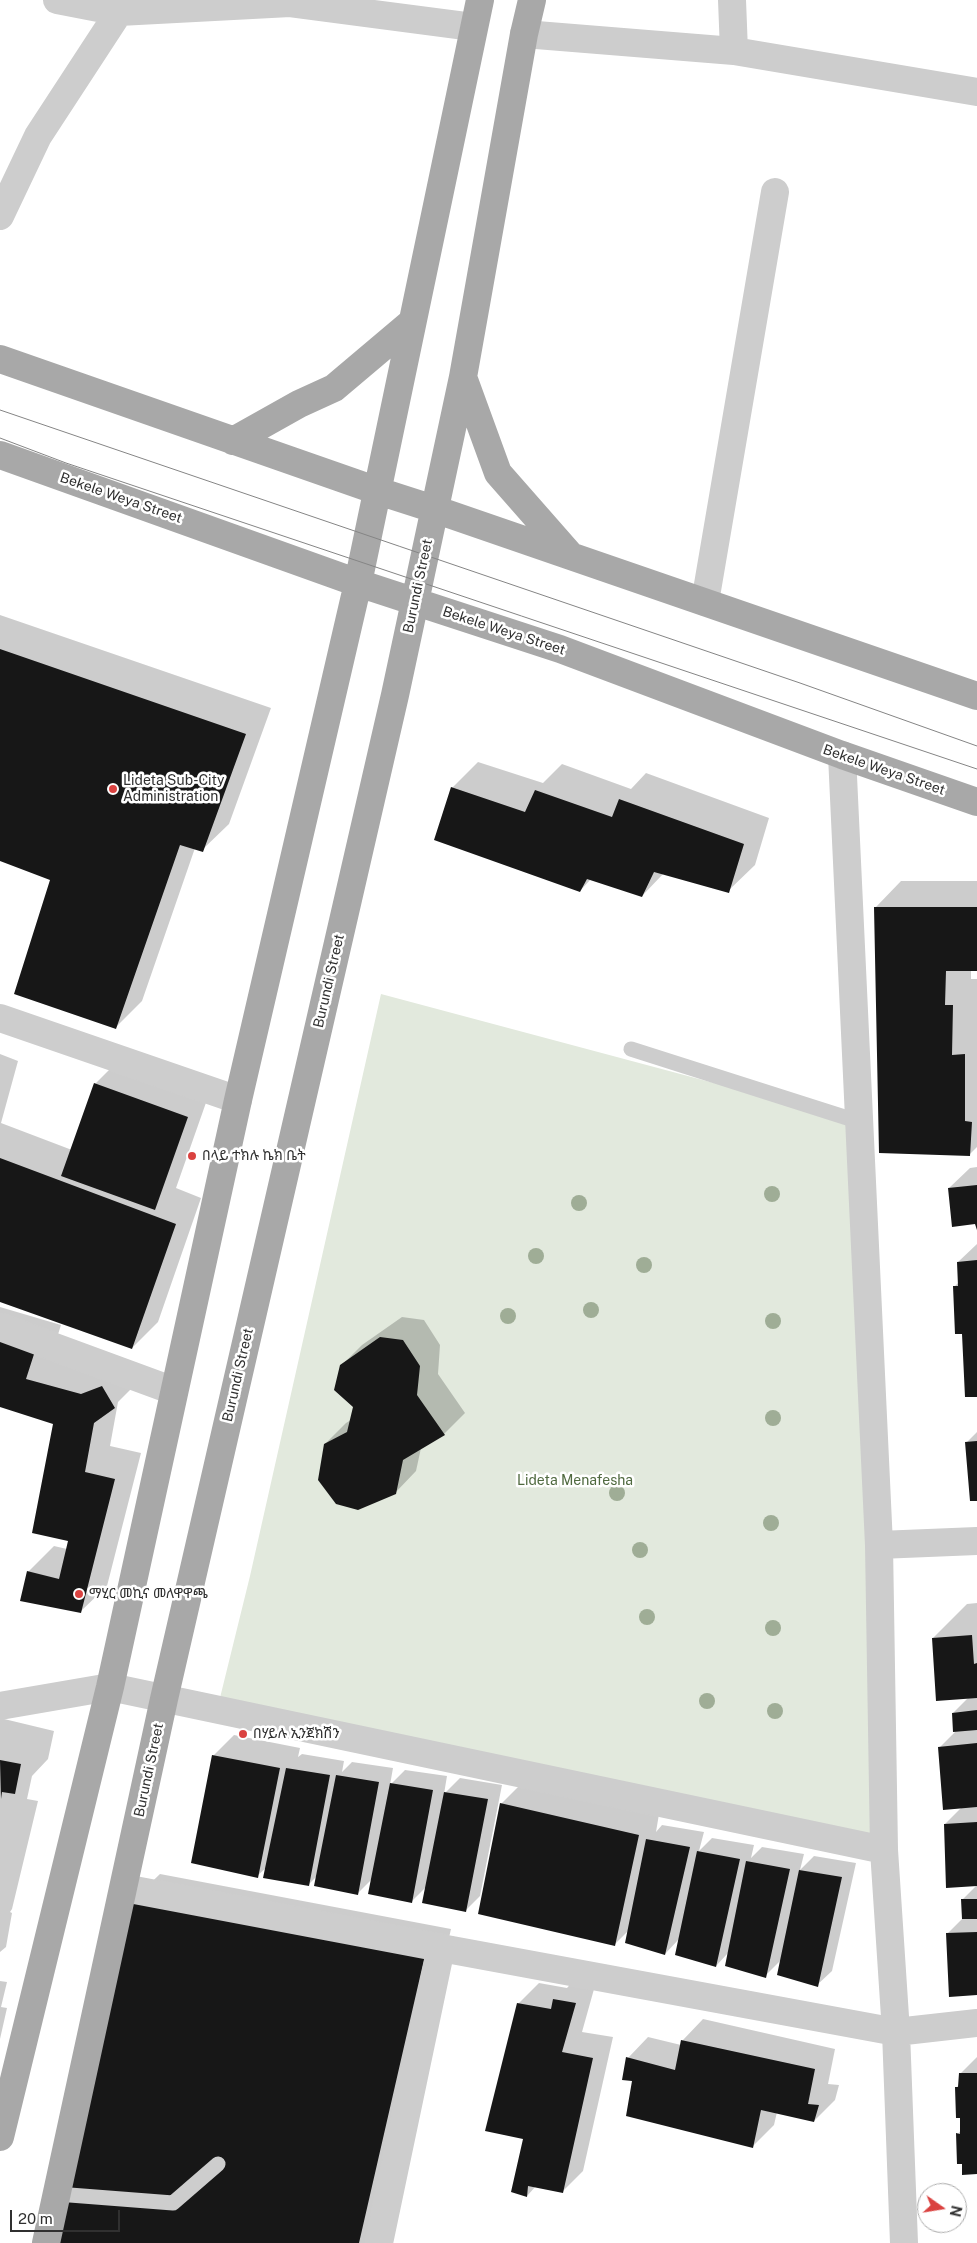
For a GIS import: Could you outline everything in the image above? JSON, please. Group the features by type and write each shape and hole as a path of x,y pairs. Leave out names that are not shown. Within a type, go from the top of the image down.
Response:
{"main road":[{"path":"0,2137 110,1687 238,1100 358,583 480,0"},
{"name":"Burundi Street","path":"46,2243 164,1698 395,696 463,377 524,34 532,0"},
{"path":"233,441 298,404 334,388 412,323"},
{"path":"0,359 378,492 434,509 977,696"},
{"path":"463,377 498,473 572,557"},
{"name":"Bekele Weya Street","path":"0,455 358,583 560,649 842,755 977,802"}],"street":[{"path":"57,0 121,6 291,1 473,27"},
{"path":"732,0 734,51"},
{"path":"0,216 38,136 121,6"},
{"path":"524,34 734,51 977,92"},
{"path":"705,602 775,192"},
{"path":"842,755 879,1545 884,1850 896,2032 904,2243"},
{"path":"0,1018 238,1100"},
{"path":"0,1327 174,1391"},
{"path":"879,1545 977,1541"},
{"path":"0,1706 110,1687 884,1850"},
{"path":"124,1888 896,2032 977,2023"},
{"path":"379,2243 441,1948"}],"lane":[{"path":"631,1049 860,1122"},
{"path":"57,2194 173,2202 218,2164"}],"green space":[{"name":"Lideta Menafesha","path":"381,994 860,1122 884,1850 217,1710 250,1576"}],"building":[{"name":"Lideta Sub-City Administration","path":"0,649 246,734 203,852 180,845 116,1029 14,994 50,880 0,861"},
{"path":"451,787 525,812 535,790 612,817 619,799 744,844 729,893 654,872 642,897 587,879 580,892 434,840"},
{"path":"874,907 977,907 977,971 946,971 945,1005 953,1005 952,1055 965,1054 965,1121 972,1122 970,1156 879,1153"},
{"path":"94,1083 188,1117 155,1210 61,1176"},
{"path":"0,1158 176,1224 132,1349 0,1302"},
{"path":"977,1185 977,1230 975,1224 952,1227 948,1188"},
{"path":"977,1260 977,1397 965,1397 962,1334 955,1334 953,1286 958,1286 957,1262"},
{"path":"380,1337 403,1340 420,1366 417,1395 445,1435 403,1460 396,1494 358,1510 336,1504 318,1480 324,1444 347,1432 353,1407 334,1390 340,1365"},
{"path":"0,1341 35,1351 26,1379 81,1394 102,1386 115,1408 94,1423 85,1472 115,1479 81,1613 20,1601 27,1571 59,1579 68,1541 32,1533 53,1424 0,1407"},
{"path":"977,1441 977,1501 970,1501 965,1442"},
{"path":"972,1635 974,1664 977,1663 977,1698 936,1701 932,1638"},
{"path":"977,1710 977,1730 953,1732 952,1713"},
{"path":"977,1743 977,1807 943,1810 938,1747"},
{"path":"212,1755 280,1768 258,1878 191,1863"},
{"path":"0,1760 21,1764 15,1794 2,1792 1,1799"},
{"path":"286,1768 330,1775 309,1886 263,1878"},
{"path":"336,1775 379,1782 358,1895 314,1886"},
{"path":"390,1783 433,1790 412,1903 368,1894"},
{"path":"444,1792 488,1799 466,1912 422,1903"},
{"path":"500,1803 639,1835 615,1946 478,1914"},
{"path":"977,1822 977,1886 946,1888 944,1824"},
{"path":"646,1839 690,1847 665,1955 625,1943"},
{"path":"697,1851 740,1859 716,1967 675,1955"},
{"path":"746,1861 790,1869 766,1978 725,1966"},
{"path":"799,1870 842,1877 818,1987 777,1975"},
{"path":"132,1899 425,1955 359,2243 59,2243"},
{"path":"961,1899 977,1899 977,1919 962,1919"},
{"path":"977,1932 977,1995 949,1997 946,1933"},
{"path":"553,1999 576,2003 562,2052 593,2058 563,2193 528,2186 527,2197 511,2192 523,2139 485,2131 517,2003 551,2009"},
{"path":"681,2040 815,2069 808,2104 819,2105 814,2122 761,2110 753,2148 626,2116 632,2081 622,2080 626,2057 675,2070"},
{"path":"959,2073 977,2073 977,2174 962,2175 962,2164 957,2164 956,2133 960,2134 960,2118 956,2118 955,2087 958,2087"}],"tram line":[{"path":"0,410 800,683 977,746"},
{"path":"0,438 66,463 977,769"}],"place":[{"name":"Lideta Sub-City Administration","path":"113,789"},
{"name":"በላይ ተክሉ ኬክ ቤት","path":"192,1156"},
{"name":"ማሂር መኪና መለዋዋጫ","path":"79,1594"},
{"name":"በሃይሉ ኢንጀክሽን","path":"243,1734"}]}
